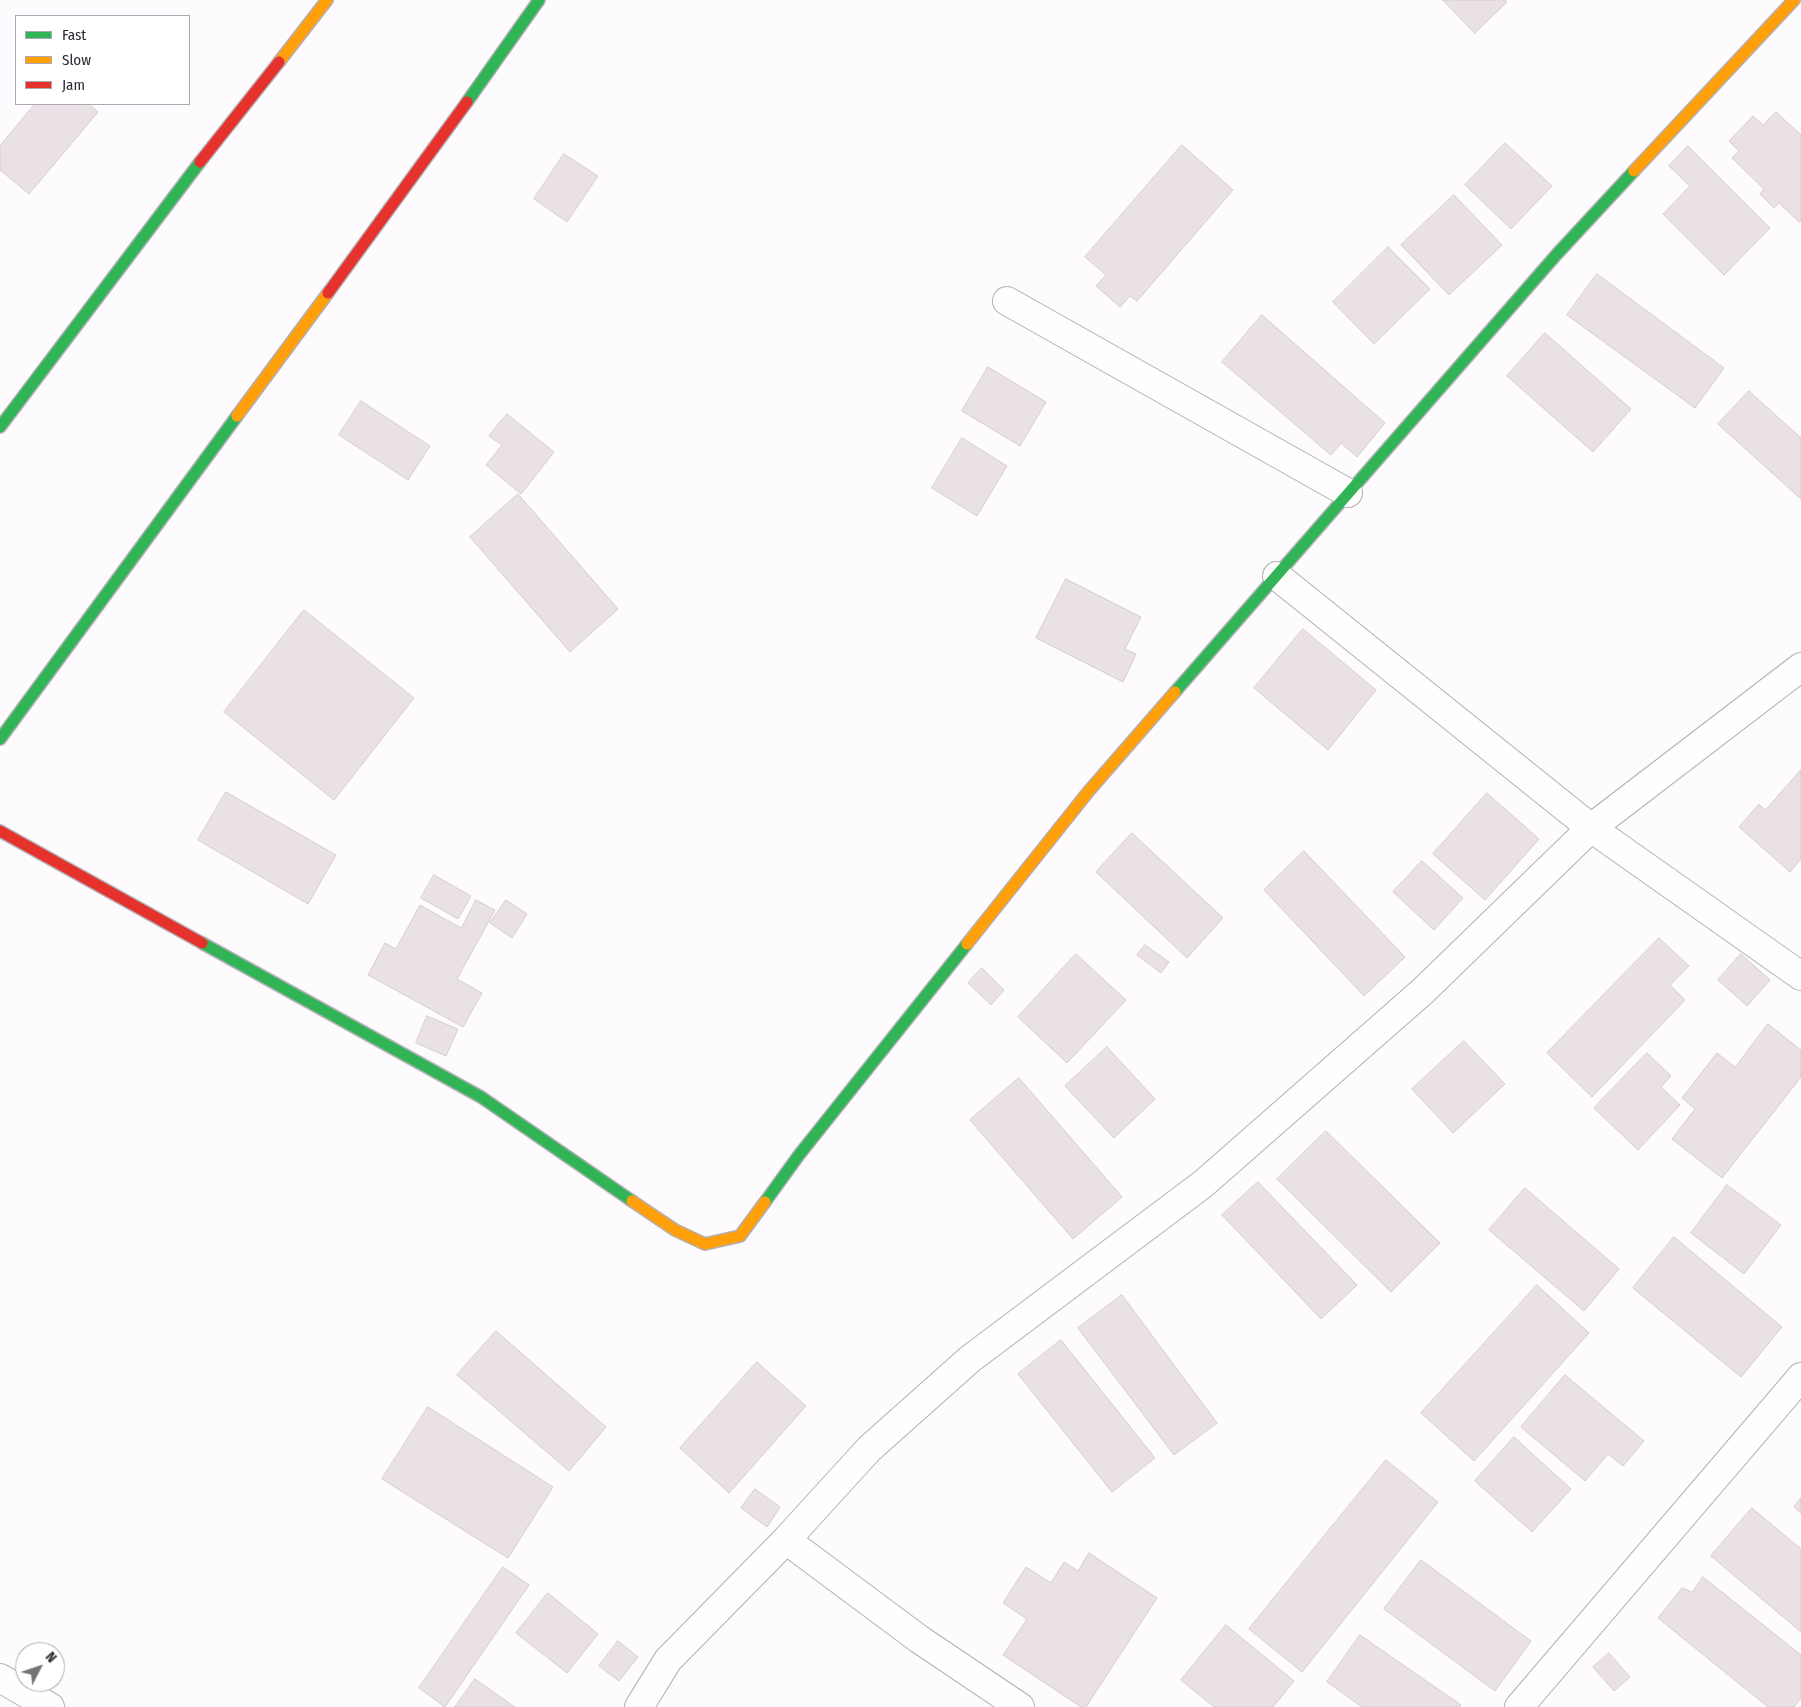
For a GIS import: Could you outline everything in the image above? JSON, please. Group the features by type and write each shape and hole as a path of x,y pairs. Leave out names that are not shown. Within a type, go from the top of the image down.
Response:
{"main road":[{"path":"0,427 150,227 327,0"},
{"path":"0,739 451,125 539,0"},
{"path":"0,831 481,1097 675,1230 705,1244 740,1236 799,1155 1088,792 1557,254 1794,0"}],"street":[{"path":"1007,302 1348,493"},
{"path":"1277,576 1591,828 1801,976"},
{"path":"639,1707 668,1660 786,1540 869,1449 970,1359 1204,1184 1423,991 1591,828 1801,667"},
{"path":"1519,1707 1801,1377"},
{"path":"786,1540 919,1638 1020,1707"},
{"path":"0,1678 50,1707"}],"building":[{"path":"1443,0 1505,0 1507,2 1475,33"},
{"path":"34,105 90,105 98,112 29,194 0,170 0,146"},
{"path":"1776,112 1801,135 1801,221 1799,222 1779,203 1774,208 1760,194 1764,189 1732,158 1739,151 1729,141 1753,116 1763,125"},
{"path":"1505,143 1552,186 1511,229 1465,185"},
{"path":"1182,145 1233,190 1137,301 1130,296 1120,307 1096,286 1106,275 1085,257"},
{"path":"1688,146 1770,228 1724,275 1663,214 1690,186 1669,166"},
{"path":"564,154 598,176 567,222 534,199"},
{"path":"1454,195 1502,245 1449,295 1401,245"},
{"path":"1388,247 1430,289 1374,344 1333,302"},
{"path":"1597,274 1724,368 1695,408 1567,315"},
{"path":"1262,315 1385,423 1357,457 1341,443 1331,455 1222,362"},
{"path":"1545,333 1631,409 1593,452 1507,376"},
{"path":"988,367 1046,402 1020,446 962,411"},
{"path":"1749,391 1801,438 1801,499 1718,424"},
{"path":"361,401 430,446 408,480 339,435"},
{"path":"507,414 554,452 521,494 486,465 502,445 489,436"},
{"path":"962,438 1007,466 977,516 932,488"},
{"path":"518,494 618,609 570,652 470,537"},
{"path":"1066,579 1141,617 1125,649 1136,654 1123,682 1036,638"},
{"path":"304,610 414,698 334,800 224,712"},
{"path":"1303,629 1376,690 1328,750 1254,688"},
{"path":"1801,770 1801,859 1790,872 1739,827 1759,804 1765,810"},
{"path":"226,792 336,855 308,904 198,840"},
{"path":"1487,793 1539,839 1485,900 1433,854"},
{"path":"1132,833 1223,918 1187,958 1096,872"},
{"path":"1304,851 1405,957 1364,996 1264,890"},
{"path":"1422,861 1463,898 1434,930 1393,892"},
{"path":"434,875 471,896 458,919 421,898"},
{"path":"476,900 495,910 457,979 482,993 463,1027 368,975 385,943 396,949 420,905 461,928"},
{"path":"506,900 527,914 512,938 490,923"},
{"path":"1659,938 1689,966 1670,985 1685,1000 1592,1097 1547,1053"},
{"path":"1145,945 1169,962 1161,973 1137,955"},
{"path":"1076,954 1126,1000 1067,1063 1018,1017"},
{"path":"1741,954 1770,980 1747,1006 1718,980"},
{"path":"982,968 1004,990 991,1005 968,983"},
{"path":"427,1016 458,1029 446,1056 416,1043"},
{"path":"1768,1024 1801,1050 1801,1077 1722,1178 1672,1139 1695,1109 1682,1098 1717,1053 1735,1067"},
{"path":"1464,1041 1505,1084 1453,1133 1412,1089"},
{"path":"1107,1047 1155,1099 1114,1138 1065,1086"},
{"path":"1647,1053 1671,1076 1661,1087 1680,1105 1638,1150 1594,1108"},
{"path":"1019,1078 1122,1197 1073,1239 970,1120"},
{"path":"1326,1131 1440,1243 1391,1292 1277,1179"},
{"path":"1258,1182 1357,1285 1321,1319 1222,1215"},
{"path":"1727,1185 1781,1225 1744,1274 1691,1233"},
{"path":"1525,1188 1619,1269 1584,1311 1489,1230"},
{"path":"1674,1237 1782,1327 1741,1377 1633,1288"},
{"path":"1537,1285 1589,1333 1474,1461 1421,1413"},
{"path":"1122,1295 1217,1423 1174,1455 1078,1328"},
{"path":"496,1331 606,1427 569,1471 457,1375"},
{"path":"1061,1340 1155,1458 1112,1492 1018,1374"},
{"path":"757,1362 806,1406 729,1493 680,1448"},
{"path":"1565,1375 1644,1441 1623,1466 1608,1454 1585,1481 1521,1427"},
{"path":"428,1407 553,1487 508,1558 382,1479"},
{"path":"1514,1437 1571,1489 1532,1532 1475,1481"},
{"path":"1386,1460 1438,1502 1302,1672 1249,1629"},
{"path":"755,1489 780,1507 767,1527 741,1508"},
{"path":"1801,1498 1801,1513 1794,1507"},
{"path":"1752,1508 1801,1549 1801,1632 1711,1556"},
{"path":"1089,1553 1157,1598 1086,1707 1081,1707 1003,1655 1027,1619 1003,1603 1026,1567 1051,1583 1064,1562 1078,1571"},
{"path":"1421,1560 1531,1641 1495,1691 1384,1609"},
{"path":"503,1567 529,1585 445,1707 419,1688"},
{"path":"1703,1577 1801,1655 1801,1698 1794,1707 1768,1707 1658,1618 1682,1588 1692,1592"},
{"path":"548,1593 598,1634 567,1673 516,1633"},
{"path":"1226,1625 1294,1681 1273,1707 1214,1707 1181,1680"},
{"path":"1360,1635 1461,1705 1459,1707 1362,1707 1327,1682"},
{"path":"618,1641 638,1657 619,1681 599,1666"},
{"path":"1609,1653 1630,1677 1614,1691 1593,1667"},
{"path":"475,1679 515,1707 455,1707"}],"traffic: fast":[{"path":"467,102 539,0"},
{"path":"0,427 200,162"},
{"path":"1175,692 1557,254 1634,171"},
{"path":"0,739 237,416"},
{"path":"202,943 481,1097 632,1201"},
{"path":"765,1202 799,1155 967,944"}],"traffic: slow":[{"path":"279,62 327,0"},
{"path":"1634,171 1794,0"},
{"path":"237,416 328,293"},
{"path":"967,944 1088,792 1175,692"},
{"path":"632,1201 675,1230 705,1244 740,1236 765,1202"}],"traffic: jam":[{"path":"200,162 279,62"},
{"path":"328,293 467,102"},
{"path":"0,831 202,943"}]}
